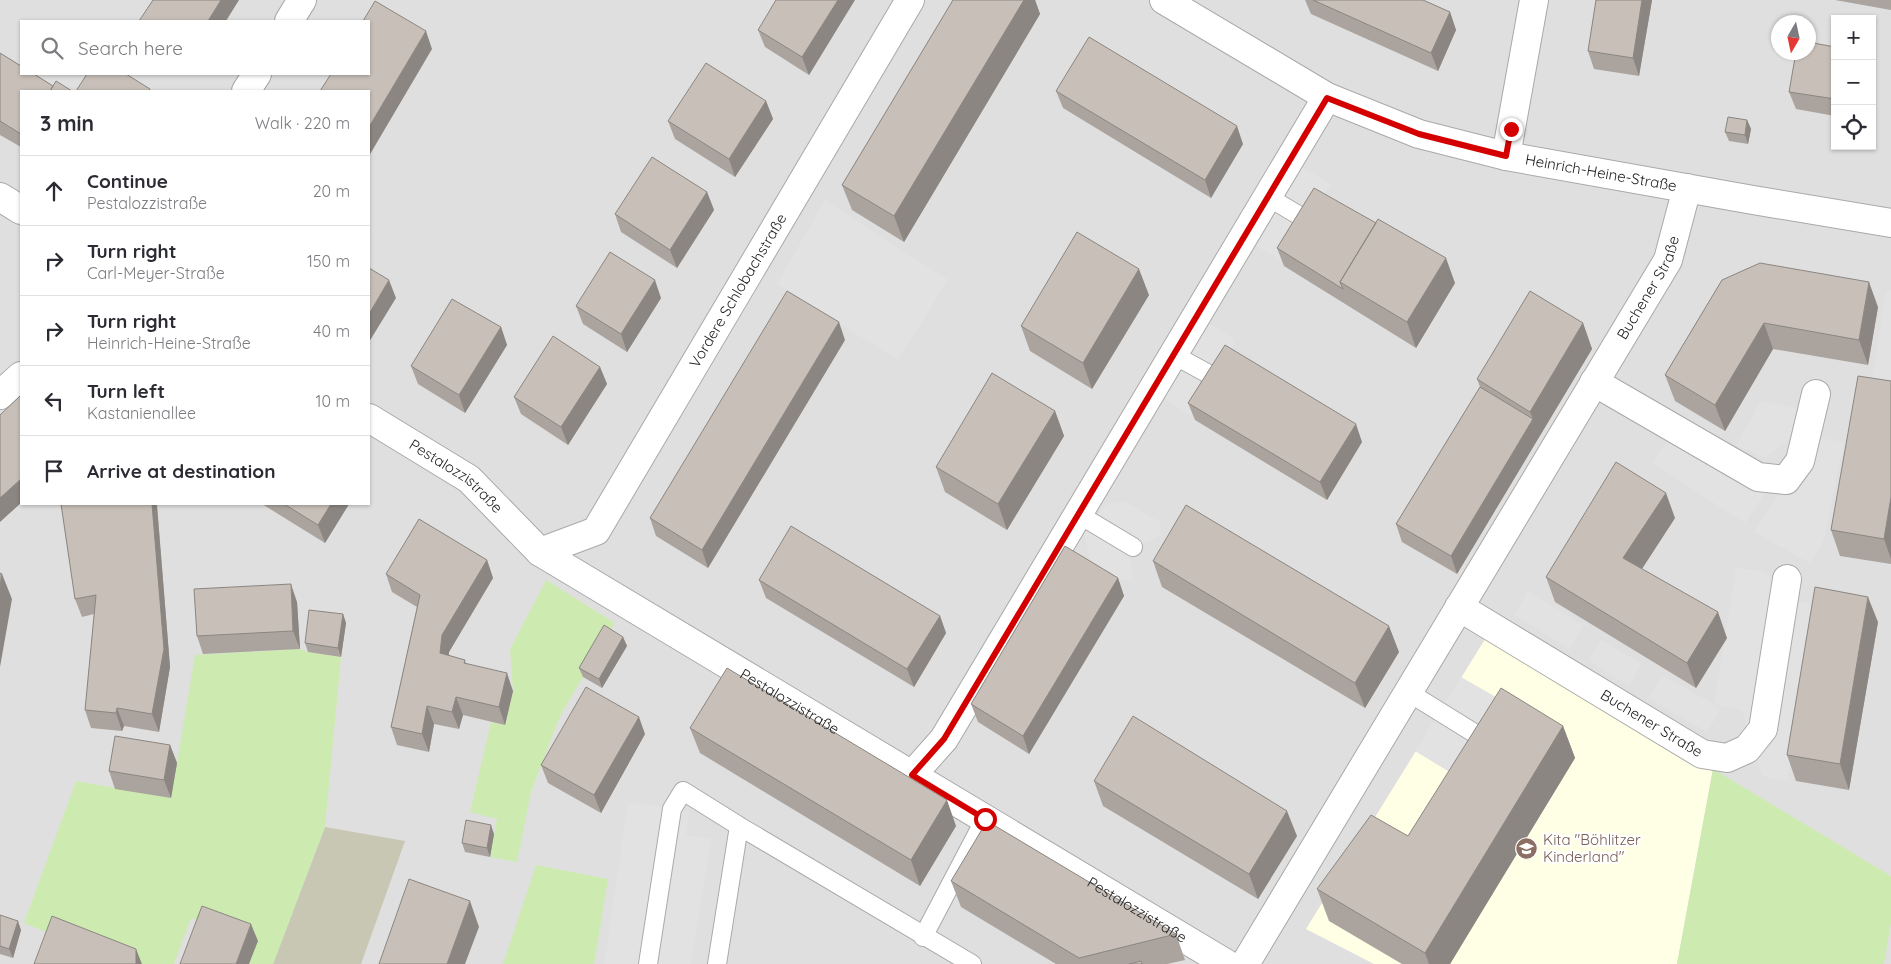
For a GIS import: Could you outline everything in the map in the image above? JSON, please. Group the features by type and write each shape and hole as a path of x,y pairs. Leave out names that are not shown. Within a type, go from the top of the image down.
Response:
{"street":[{"path":"290,20 302,0"},
{"name":"Vordere Schlobachstraße","path":"540,552 596,531 910,0"},
{"name":"Heinrich-Heine-Straße","path":"1164,0 1327,98 1419,134 1506,156 1891,223"},
{"path":"1506,156 1534,0"},
{"path":"247,90 255,75"},
{"path":"912,775 944,739 1327,98"},
{"name":"Buchener Straße","path":"1245,964 1668,260 1687,188"},
{"path":"0,197 20,209"},
{"path":"0,396 20,377"},
{"path":"1594,382 1758,477 1786,480 1800,461 1816,394"},
{"name":"Pestalozzistraße","path":"370,419 469,479 540,552 1227,964"},
{"name":"Buchener Straße","path":"1459,607 1702,754 1727,758 1747,749 1763,729 1787,579"}],"lane":[{"path":"1268,197 1305,219"},
{"path":"1174,355 1214,377"},
{"path":"1078,514 1133,547"},
{"path":"1408,692 1487,741"},
{"path":"648,964 672,809 683,791 972,964"},
{"path":"923,936 985,819"},
{"path":"717,964 739,826"}],"shaded area":[{"path":"0,0 1891,0 1891,964 0,964"},
{"path":"1298,165 1331,184 1283,261 1252,244"},
{"path":"825,200 948,280 898,360 777,284"},
{"path":"1886,290 1891,291 1891,381 1872,378"},
{"path":"1205,321 1236,340 1191,416 1161,396"},
{"path":"1761,401 1797,408 1791,439 1765,458 1736,445"},
{"path":"1670,436 1764,494 1745,523 1652,463"},
{"path":"1816,437 1844,442 1824,540 1810,563 1754,532"},
{"path":"1124,501 1160,522 1161,536 1127,550 1134,579 1120,580 1091,562 1083,530 1106,505"},
{"path":"1736,568 1765,572 1792,601 1818,605 1787,782 1762,776 1742,710 1714,704"},
{"path":"1528,591 1583,625 1570,649 1514,615"},
{"name":"Kita \"Böhlitzer Kinderland\"","path":"1487,636 1713,769 1677,964 1374,964 1306,929"},
{"path":"1601,640 1642,664 1629,686 1588,660"},
{"path":"1662,675 1721,709 1707,732 1648,698"},
{"path":"1461,677 1515,708 1469,784 1415,751"},
{"path":"628,802 689,811 686,835 711,839 691,964 604,964"},
{"path":"325,827 405,841 361,964 273,964"}],"green space":[{"path":"546,580 615,623 560,716 531,792 517,862 490,857 497,819 470,812 491,722 505,725 506,721 513,691 510,649"},
{"path":"300,649 341,657 325,827 273,964 249,964 208,923 191,918 174,964 137,964 58,937 24,923 76,781 171,798 195,655"},
{"path":"1713,769 1891,876 1891,922 1884,964 1677,964"},
{"path":"536,865 608,879 594,964 503,964"}],"building":[{"path":"153,0 221,0 209,20 140,20"},
{"path":"776,0 838,0 802,57 758,30"},
{"path":"953,0 1024,0 894,216 842,185"},
{"path":"1313,0 1423,0 1450,12 1431,53"},
{"path":"1596,0 1642,0 1633,58 1588,51"},
{"path":"375,1 426,31 370,125 370,90 321,90 330,75 370,75 370,20 364,20"},
{"path":"1089,37 1237,126 1205,180 1056,91"},
{"path":"1816,43 1831,46 1831,98 1789,92 1795,60 1816,60"},
{"path":"0,53 20,65 20,75 36,75 53,86 51,90 20,90 20,133 0,121"},
{"path":"706,63 766,101 729,159 668,121"},
{"path":"86,75 128,75 150,89 150,90 77,90"},
{"path":"56,81 70,90 51,90"},
{"path":"1728,117 1747,120 1745,135 1725,132"},
{"path":"652,157 707,192 670,250 615,214"},
{"path":"1314,188 1376,223 1340,282 1343,289 1277,248"},
{"path":"1378,219 1446,258 1407,322 1340,282"},
{"path":"1077,232 1139,269 1083,363 1021,326"},
{"path":"610,252 655,280 621,334 576,306"},
{"path":"1760,263 1869,282 1859,340 1764,323 1715,405 1665,375 1722,280"},
{"path":"370,269 389,280 370,312"},
{"path":"787,291 839,322 702,550 650,518"},
{"path":"1530,291 1583,323 1530,412 1477,379"},
{"path":"452,299 501,327 459,395 411,366"},
{"path":"553,336 600,367 561,427 514,397"},
{"path":"1225,345 1356,424 1320,482 1188,403"},
{"path":"992,373 1055,411 998,504 936,467"},
{"path":"1858,376 1891,381 1891,497 1884,539 1831,530"},
{"path":"1480,387 1533,419 1451,556 1396,524"},
{"path":"20,396 20,480 0,498 0,415"},
{"path":"1616,462 1666,493 1623,558 1718,612 1687,663 1546,577"},
{"path":"61,505 152,505 164,649 152,714 117,708 116,713 85,710 96,595 75,599"},
{"path":"286,505 330,505 318,525"},
{"path":"1186,505 1389,626 1355,683 1153,561"},
{"path":"419,519 487,560 442,635 440,653 465,660 464,663 507,673 499,707 456,697 452,712 427,706 422,734 391,727 420,595 386,574"},
{"path":"791,526 940,616 907,669 759,580"},
{"path":"1065,546 1118,578 1023,736 971,704"},
{"path":"291,584 293,631 197,636 194,589"},
{"path":"1815,587 1868,597 1840,764 1787,755"},
{"path":"309,610 343,614 338,648 305,643"},
{"path":"604,625 623,637 599,679 579,668"},
{"path":"727,668 947,800 911,860 690,728"},
{"path":"586,687 639,717 594,795 541,765"},
{"path":"1501,688 1563,726 1425,953 1317,889 1371,815 1408,836"},
{"path":"1133,716 1287,811 1249,874 1094,781"},
{"path":"115,736 170,745 164,780 109,771"},
{"path":"466,820 491,825 487,848 462,843"},
{"path":"987,821 1176,934 1079,958 951,881"},
{"path":"409,879 470,901 447,964 379,964"},
{"path":"202,906 251,924 236,964 180,964"},
{"path":"0,915 18,921 9,949 0,946"},
{"path":"52,916 136,949 136,964 34,964"},
{"path":"1141,961 1142,964 1129,964"}],"place":[{"name":"Kita \"Böhlitzer Kinderland\"","path":"1527,849"}],"route":[{"path":"985,819 912,775 944,739 1327,98 1419,134 1506,156 1511,129"}]}
